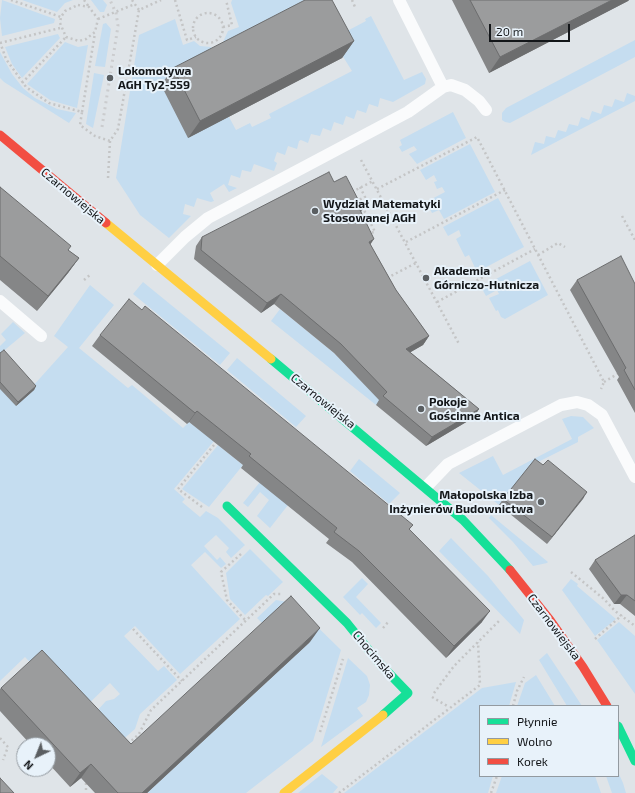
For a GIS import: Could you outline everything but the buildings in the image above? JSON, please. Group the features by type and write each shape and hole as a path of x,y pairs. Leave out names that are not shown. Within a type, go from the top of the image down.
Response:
{"main road":[{"name":"Czarnowiejska","path":"0,135 426,487 463,520 502,560 550,620 583,667 606,705"},
{"name":"Chocimska","path":"227,506 347,623 380,664 408,693 376,721 284,793"},
{"path":"619,728 635,761"}],"lane":[{"path":"399,0 443,87"},
{"path":"158,265 185,237 208,218 408,112 443,87 451,86 465,90 479,101 486,110"},
{"path":"0,301 41,336"},
{"path":"426,487 448,464 561,405 577,402 594,408 602,415 635,477"}],"path":[{"path":"11,0 61,17"},
{"path":"84,0 98,19 80,125 95,136 110,141"},
{"path":"108,178 110,141 118,129 139,10 132,0"},
{"path":"139,10 162,0"},
{"path":"175,0 187,40 196,37"},
{"path":"223,27 232,25 226,0"},
{"path":"352,0 355,7"},
{"path":"98,19 135,4"},
{"path":"89,7 74,6 65,11 61,17 60,28 66,37 78,41 86,39 95,32"},
{"path":"204,14 217,16 223,27 221,36 215,42 205,43 196,37 194,33 194,24 197,18 204,14"},
{"path":"60,28 0,43 6,59 22,83 32,92 49,103 82,112"},
{"path":"22,83 66,37"},
{"path":"215,42 218,48"},
{"path":"377,189 477,136 604,382"},
{"path":"351,142 406,242 459,344"},
{"path":"348,194 372,181"},
{"path":"360,188 366,196 359,200 375,232 370,234 366,228"},
{"path":"406,242 505,190"},
{"path":"622,216 635,240"},
{"path":"538,255 558,243 565,247"},
{"path":"437,302 535,249"},
{"path":"386,279 416,263"},
{"path":"84,280 91,274"},
{"path":"594,408 604,382 619,373"},
{"path":"207,509 178,489 214,445"},
{"path":"246,621 227,600 221,572 258,536"},
{"path":"571,572 604,599 614,611 622,615 635,626"},
{"path":"124,748 139,734 151,710 274,594 287,594"},
{"path":"593,641 622,615"},
{"path":"385,625 389,621"},
{"path":"436,689 454,666 499,621"},
{"path":"133,629 182,681"},
{"path":"339,793 480,685 478,642"},
{"path":"319,737 344,656"},
{"path":"513,705 517,691 524,677"},
{"path":"0,738 8,747 3,760"},
{"path":"491,793 496,777"},
{"path":"86,783 86,793"}],"shaded area":[{"path":"2,0 55,19 54,23 2,36 0,18"},
{"path":"22,0 73,0 65,3 57,12"},
{"path":"91,0 103,0 107,5 104,12 100,12"},
{"path":"232,0 328,0 223,42 228,31 239,27 231,3"},
{"path":"371,16 404,80 422,72 426,79 425,84 393,102 380,98 378,107 369,104 366,113 357,110 354,119 346,116 343,125 334,122 331,131 323,128 320,136 311,134 308,143 301,140 299,141 297,149 288,146 285,155 277,152 274,161 277,163 274,171 254,164 251,172 242,170 240,178 231,175 228,185 237,188 229,192 224,184 210,193 214,201 211,202 197,198 194,207 185,204 183,214 191,216 169,238 140,215 116,178 139,35 175,19 183,45 194,41 200,46 211,47 216,56 229,117 236,130 250,123 252,127 271,118 269,114 352,71 332,39 366,21 365,19"},
{"path":"106,23 111,29 105,67 95,66 103,24"},
{"path":"58,34 60,38 22,78 12,64 5,47"},
{"path":"635,40 635,57 510,123 502,120 502,113 506,108"},
{"path":"65,42 78,47 88,45 77,108 50,100 27,84"},
{"path":"0,52 12,74 23,88 35,98 57,109 76,113 69,123 0,78"},
{"path":"94,73 104,75 93,128 86,124"},
{"path":"627,93 635,96 635,101 531,155 535,142 544,144 546,136 555,138 558,130 566,132 569,124 578,126 581,117 589,120 592,111 601,114 604,105 612,107 615,99 624,102"},
{"path":"453,112 466,138 417,164 409,154 417,150 414,146 402,152 399,147 402,145 400,140"},
{"path":"470,144 495,192 444,219 439,210 432,213 426,202 445,192 442,187 437,189 434,182 437,181 434,175 426,180 420,170"},
{"path":"498,198 524,247 477,272 469,255 465,257 456,239 461,236 459,230 448,236 443,227"},
{"path":"530,261 548,295 505,319 501,317 498,310 496,311 489,298 499,294 497,290 486,296 481,287"},
{"path":"143,282 230,353 220,365 133,294"},
{"path":"90,285 114,305 79,348 128,388 132,385 183,428 189,422 214,441 174,489 185,499 182,502 200,517 206,511 218,518 245,545 231,558 226,552 229,548 216,535 204,546 217,560 220,557 226,564 221,568 205,552 191,565 240,619 180,674 135,626 124,636 158,671 164,666 177,680 140,714 135,729 112,749 96,712 106,701 114,699 120,694 110,683 79,713 25,657 0,681 0,389 32,387 68,347 54,336"},
{"path":"280,309 334,353 373,393 388,396 376,405 271,321"},
{"path":"13,322 25,333 0,354 0,346 6,340 1,334"},
{"path":"237,358 306,416 296,427 227,370"},
{"path":"571,416 583,417 594,428 578,437 578,442 530,466 499,505 459,473 493,456 503,475 572,439 562,419"},
{"path":"218,445 243,465 209,507 182,489"},
{"path":"359,459 400,493 389,504 350,471"},
{"path":"260,482 288,505 270,528 257,516 269,500 260,492 248,507 243,503"},
{"path":"491,515 548,562 533,566 513,542 489,518"},
{"path":"451,538 488,576 524,620 520,634 439,551"},
{"path":"250,549 283,582 268,596 266,595 245,615 230,599 226,573"},
{"path":"362,578 368,584 356,597 381,623 376,628 362,613 360,615 343,597"},
{"path":"571,579 578,584 577,586 616,619 595,636 562,590"},
{"path":"276,600 293,603 341,650 313,741 246,793 147,793 310,642 265,626 257,618"},
{"path":"619,622 635,636 635,694 597,640"},
{"path":"547,653 581,705 566,705 539,660"},
{"path":"348,658 367,676 370,685 369,695 366,702 357,708 363,716 321,747"},
{"path":"536,675 554,705 517,705 525,683"},
{"path":"516,682 509,705 479,705 479,777 493,777 488,793 344,793 482,688"},
{"path":"322,774 338,787 333,793 298,793"},
{"path":"619,774 626,793 612,793 606,777 619,777"},
{"path":"502,777 595,777 601,793 496,793"}],"railway":[{"path":"102,127 118,26 116,13 110,0"}],"traffic: fast":[{"path":"271,359 463,520 510,570"},
{"path":"227,506 347,623 380,664 408,693 383,715"},
{"path":"619,728 635,761"}],"traffic: slow":[{"path":"106,223 271,359"},
{"path":"284,793 383,715"}],"traffic: jam":[{"path":"0,135 106,223"},
{"path":"510,570 550,620 583,667 606,705"}],"place":[{"name":"Lokomotywa AGH Ty2-559","path":"110,78"},
{"name":"Wydział Matematyki Stosowanej AGH","path":"315,211"},
{"name":"Akademia Górniczo-Hutnicza","path":"426,278"},
{"name":"Pokoje Gościnne Antica","path":"421,409"},
{"name":"Małopolska Izba Inżynierów Budownictwa","path":"541,502"}]}
